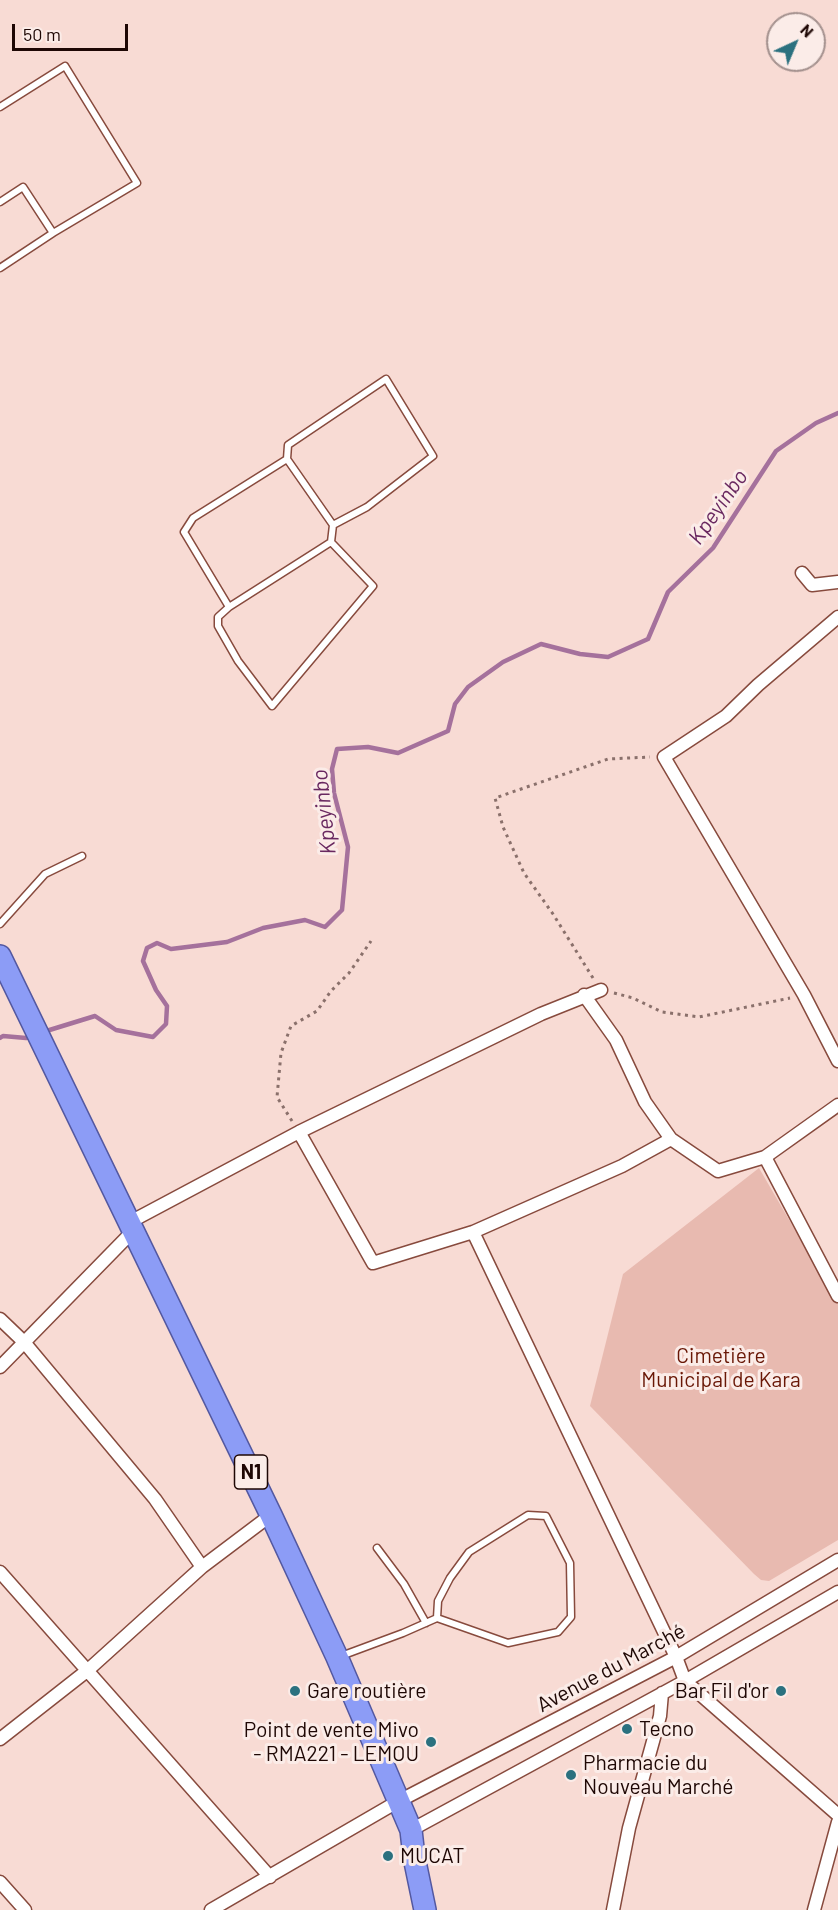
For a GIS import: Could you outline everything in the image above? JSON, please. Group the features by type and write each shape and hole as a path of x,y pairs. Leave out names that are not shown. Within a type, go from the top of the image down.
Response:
{"highway":[{"name":"N1","path":"0,956 132,1226 338,1658 397,1802 411,1830 425,1910"}],"street":[{"path":"802,573 812,585 838,582"},
{"path":"838,616 758,685 726,716 663,757 804,995 838,1061"},
{"path":"0,1367 132,1226 299,1132 541,1014 601,990"},
{"path":"584,995 616,1040 645,1102 670,1139 718,1171 765,1157 838,1105"},
{"path":"299,1132 373,1263 473,1232 622,1166 670,1139"},
{"path":"765,1157 838,1296"},
{"path":"473,1232 676,1657 685,1681 838,1815"},
{"path":"0,1319 24,1342 155,1499 202,1567"},
{"path":"0,1739 88,1670 202,1567 271,1515"},
{"name":"Avenue du Marché","path":"211,1910 397,1802 676,1657 838,1560"},
{"path":"0,1572 270,1877"},
{"path":"411,1830 685,1681 838,1592"},
{"path":"613,1910 629,1828 660,1716 662,1693"},
{"path":"814,1910 838,1822"},
{"path":"0,1882 25,1910"}],"lane":[{"path":"0,107 65,66 137,183 0,268"},
{"path":"0,202 23,187 53,233"},
{"path":"331,542 333,525 287,459 288,445 386,379 433,456 367,507 333,525"},
{"path":"229,607 184,532 193,518 287,459"},
{"path":"331,542 373,586 272,706 238,661 218,626 218,617 229,607 331,542"},
{"path":"0,924 45,874 82,856"},
{"path":"338,1658 437,1618 508,1643 558,1632 571,1617 570,1563 546,1516 528,1515 469,1552 450,1578 438,1601 437,1618"},
{"path":"377,1548 404,1584 426,1623"}],"path":[{"path":"663,757 608,759 495,798 502,827 524,873 601,990 633,998 662,1012 699,1017 804,995"},
{"path":"299,1132 277,1097 281,1053 291,1026 317,1011 331,991 349,974 372,941"}],"green space":[{"name":"Cimetière Municipal de Kara","path":"759,1168 838,1304 838,1540 769,1581 761,1580 754,1574 590,1406 623,1274"}],"waterway":[{"name":"Kpeyinbo","path":"43,1032 95,1016 116,1030 153,1037 166,1024 167,1006 156,990 143,961 147,948 157,943 171,949 227,942 263,928 305,920 325,927 342,910 348,847 334,793 332,769 337,749 368,747 398,753 448,731 455,704 468,687 503,662 541,644 580,654 608,657 648,639 668,592 713,548 776,451 816,423 838,413"},
{"name":"Kpeyinbo","path":"0,1038 3,1036 26,1038 32,1036"}],"place":[{"name":"Gare routière","path":"295,1691"},
{"name":"Bar Fil d'or","path":"781,1691"},
{"name":"Tecno","path":"627,1729"},
{"name":"Point de vente Mivo - RMA221 - LEMOU","path":"431,1742"},
{"name":"Pharmacie du Nouveau Marché","path":"571,1775"},
{"name":"MUCAT","path":"388,1856"}]}
